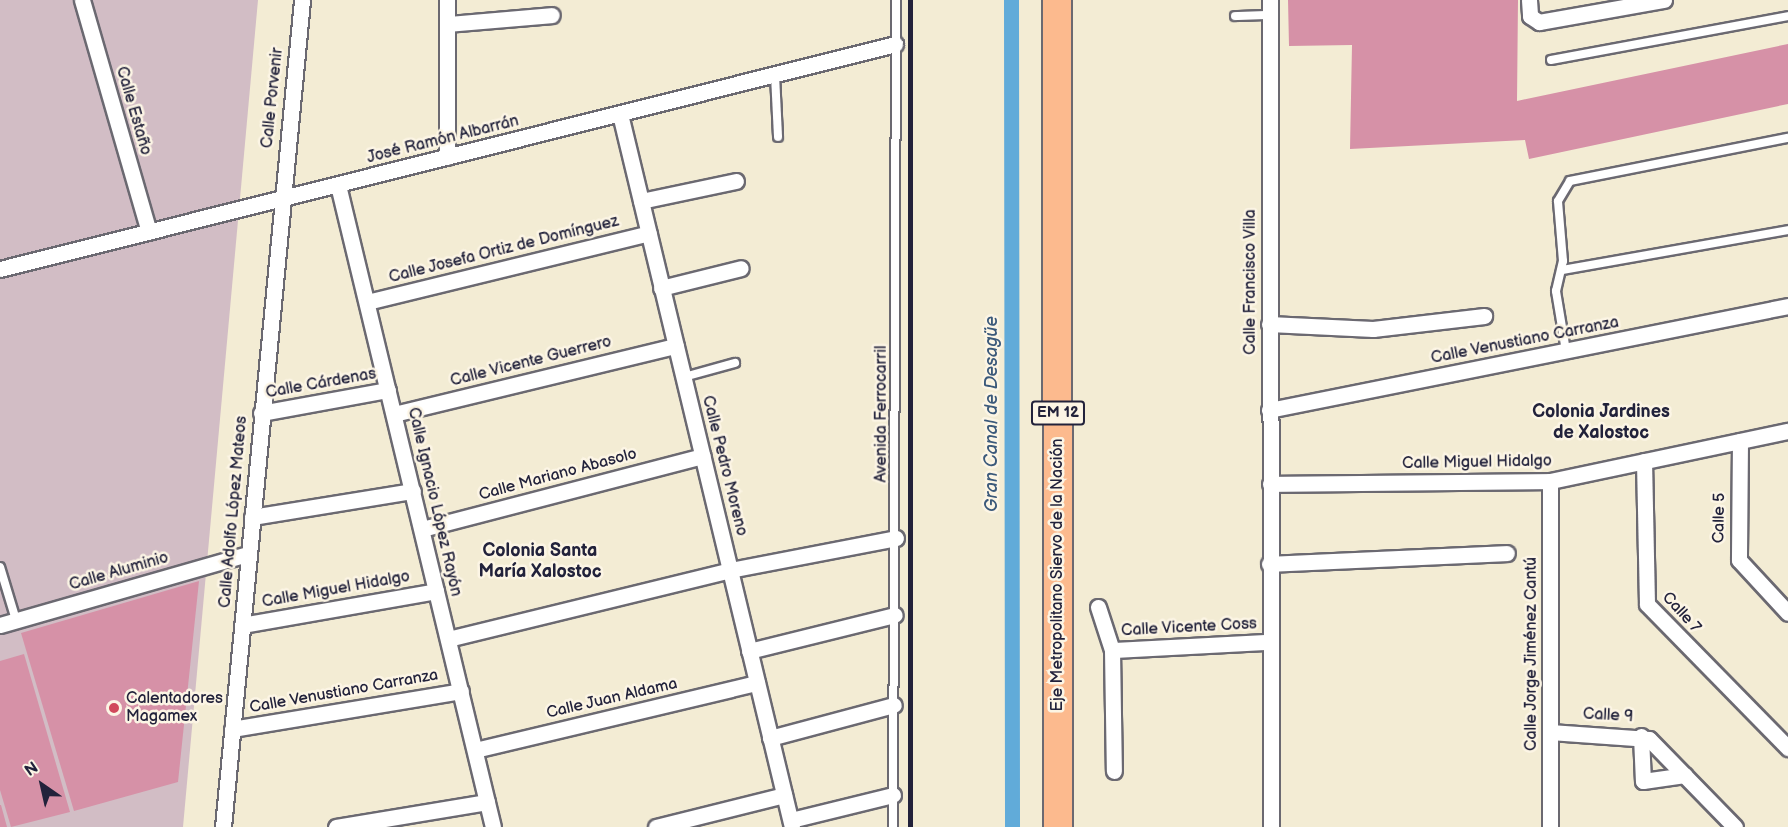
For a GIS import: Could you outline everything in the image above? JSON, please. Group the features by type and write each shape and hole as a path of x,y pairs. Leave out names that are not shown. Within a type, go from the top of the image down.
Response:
{"highway":[{"name":"Eje Metropolitano Siervo de la Nación","path":"1057,0 1058,827"},
{"name":"Eje Metropolitano Siervo de la Nación","path":"1076,0 1076,827"}],"street":[{"name":"Calle Estaño","path":"82,0 149,232"},
{"name":"Calle Porvenir","path":"279,200 302,0"},
{"path":"447,0 447,157"},
{"path":"1529,0 1533,20 1664,0"},
{"name":"Calle Francisco Villa","path":"1269,8 1270,484 1267,642 1271,827"},
{"path":"448,24 552,15"},
{"name":"José Ramón Albarrán","path":"0,269 895,44"},
{"name":"Calle Pedro Moreno","path":"620,114 792,824"},
{"path":"641,201 736,181"},
{"name":"Calle Ignacio López Rayón","path":"338,185 493,827"},
{"name":"Calle Adolfo López Mateos","path":"223,827 279,200"},
{"name":"Calle Josefa Ortiz de Domínguez","path":"367,302 649,233"},
{"path":"661,288 741,267"},
{"name":"Calle Venustiano Carranza","path":"1269,410 1788,306"},
{"path":"1269,324 1373,329 1484,316"},
{"name":"Calle Vicente Guerrero","path":"394,414 676,346"},
{"name":"Calle Cárdenas","path":"261,413 388,390"},
{"name":"Calle Miguel Hidalgo","path":"1270,484 1550,481 1788,431"},
{"name":"Calle 5","path":"1740,441 1739,560 1788,613"},
{"name":"Calle Mariano Abasolo","path":"422,529 703,456"},
{"name":"Calle 7","path":"1644,461 1647,604 1788,748"},
{"name":"Calle Jorge Jiménez Cantú","path":"1550,481 1550,827"},
{"path":"252,518 413,491"},
{"path":"448,639 730,570 896,538"},
{"path":"1269,564 1507,553"},
{"name":"Calle Aluminio","path":"0,625 248,554"},
{"name":"Calle Miguel Hidalgo","path":"242,625 436,591"},
{"path":"1098,607 1112,650 1114,771"},
{"path":"749,651 895,615"},
{"name":"Calle Vicente Coss","path":"1112,650 1267,642"},
{"name":"Calle Juan Aldama","path":"475,750 757,683"},
{"name":"Calle Venustiano Carranza","path":"232,729 461,691"},
{"path":"770,738 894,705"},
{"name":"Calle 9","path":"1550,732 1641,736 1660,746 1736,827"},
{"path":"1641,736 1643,782 1685,775"},
{"path":"656,827 784,795"},
{"path":"792,824 893,795"},
{"path":"336,827 487,802"}],"lane":[{"name":"Avenida Ferrocarril","path":"893,827 896,538 896,0"},
{"path":"1235,16 1269,8"},
{"path":"1551,60 1788,16"},
{"path":"775,75 778,137"},
{"path":"1566,352 1556,291 1562,270 1558,201 1570,181 1788,138"},
{"path":"1562,270 1788,230"},
{"path":"684,377 735,363"},
{"path":"0,567 16,620"}],"shaded area":[{"path":"0,0 258,0 183,827 0,827"}],"building":[{"path":"1288,0 1518,0 1517,101 1788,44 1788,104 1529,159 1525,140 1350,149 1352,45 1289,46"},
{"name":"Calentadores Magamex","path":"199,581 178,782 74,811 21,633"},
{"path":"24,654 70,812 11,827 0,790 0,661"},
{"path":"1,805 7,827 0,827"}],"waterway":[{"name":"Gran Canal de Desagüe","path":"1011,0 1012,827"}],"railway":[{"path":"910,0 910,827"}],"place":[{"name":"Calentadores Magamex","path":"114,708"}],"district":[{"name":"Colonia Jardines de Xalostoc","path":"1601,423"},
{"name":"Colonia Santa María Xalostoc","path":"540,562"}]}
